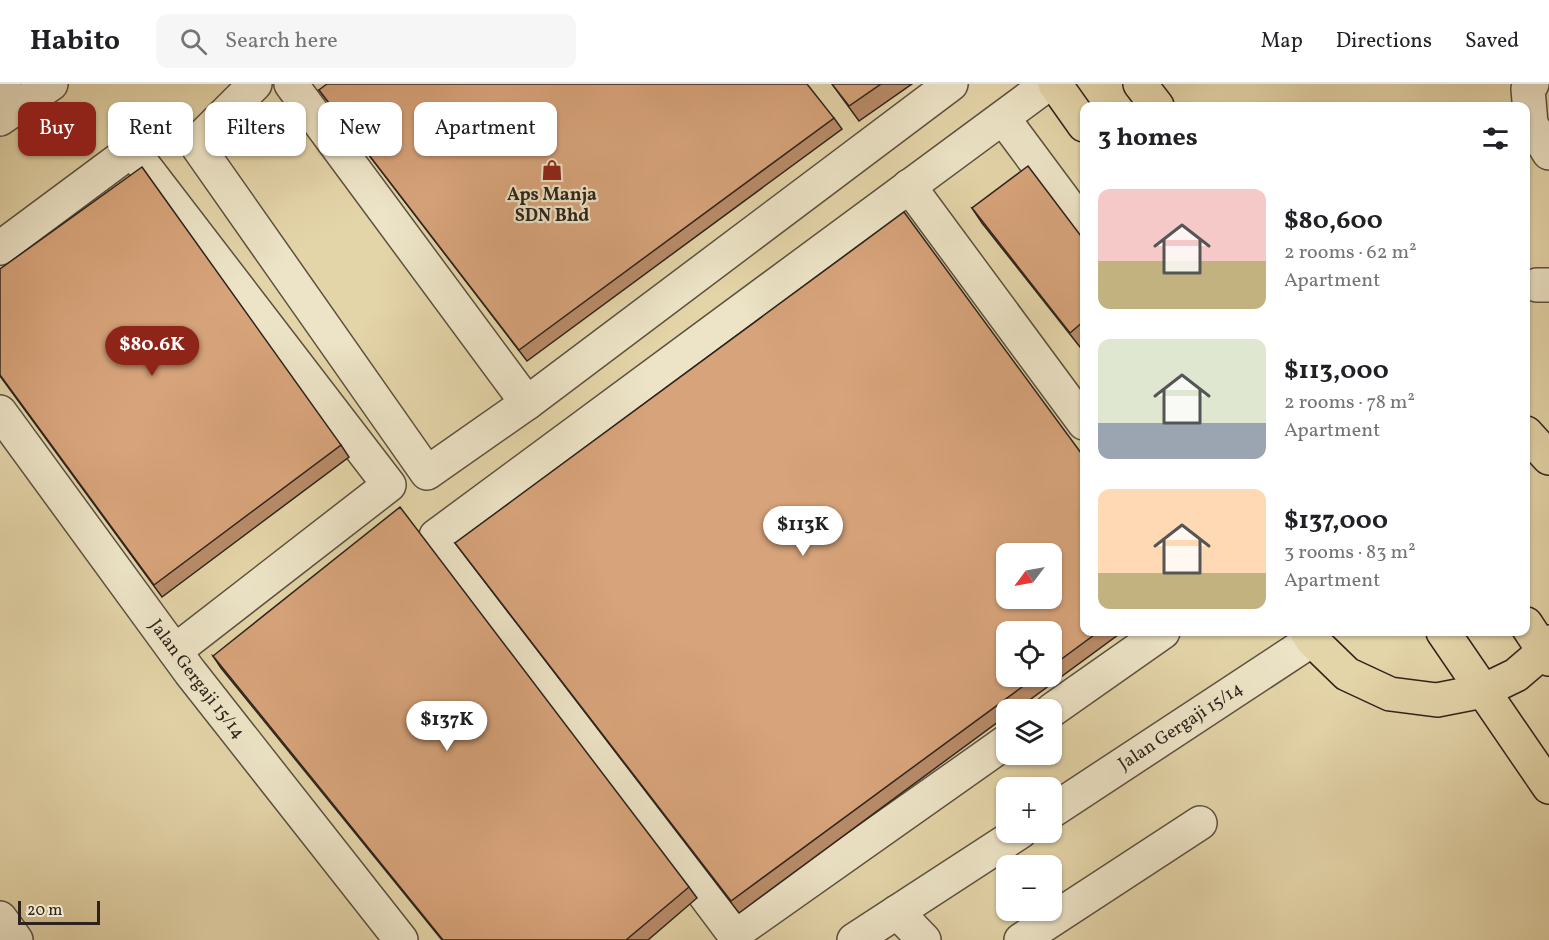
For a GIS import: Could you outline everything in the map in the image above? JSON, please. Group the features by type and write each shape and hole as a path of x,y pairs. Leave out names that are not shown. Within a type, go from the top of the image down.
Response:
{"main road":[{"path":"1055,84 1080,119"},
{"path":"1140,84 1154,102"},
{"path":"1530,437 1549,458"},
{"path":"1310,636 1347,674 1390,694 1437,700 1484,691 1516,675 1547,651 1530,629"},
{"path":"1446,636 1549,787"}],"lane":[{"path":"6,103 51,84"},
{"path":"255,84 202,137 198,147 427,473 526,403 951,84"},
{"path":"291,84 526,403"},
{"path":"996,749 734,934 436,536 1048,84"},
{"path":"1529,102 1528,89 1532,84"},
{"path":"1530,112 1531,124 1549,153"},
{"path":"1003,118 1080,222"},
{"path":"0,248 132,150 389,485 175,651"},
{"path":"909,186 1080,418"},
{"name":"Jalan Gergaji 15/14","path":"0,412 175,651 401,940"},
{"path":"1062,703 1157,636"},
{"name":"Jalan Gergaji 15/14","path":"1062,804 1310,636"},
{"path":"1021,940 1200,823"},
{"path":"854,940 1003,843"},
{"path":"897,912 924,940"},
{"path":"0,918 16,940"},
{"path":"706,940 711,936 714,940"}],"building":[{"path":"327,84 807,84 834,118 519,350 370,156 402,156 402,102 328,102 319,90"},
{"path":"832,84 881,84 849,106"},
{"path":"1028,166 1080,235 1080,324 1070,333 972,208"},
{"path":"142,167 341,445 154,585 0,375 0,269"},
{"path":"904,212 1080,452 1080,636 1093,636 1062,659 1062,621 996,621 996,687 1022,687 1006,699 996,699 996,706 731,901 455,543"},
{"path":"400,507 689,887 626,940 443,940 213,656"}],"place":[{"name":"Aps Manja SDN Bhd","path":"552,170"}]}
